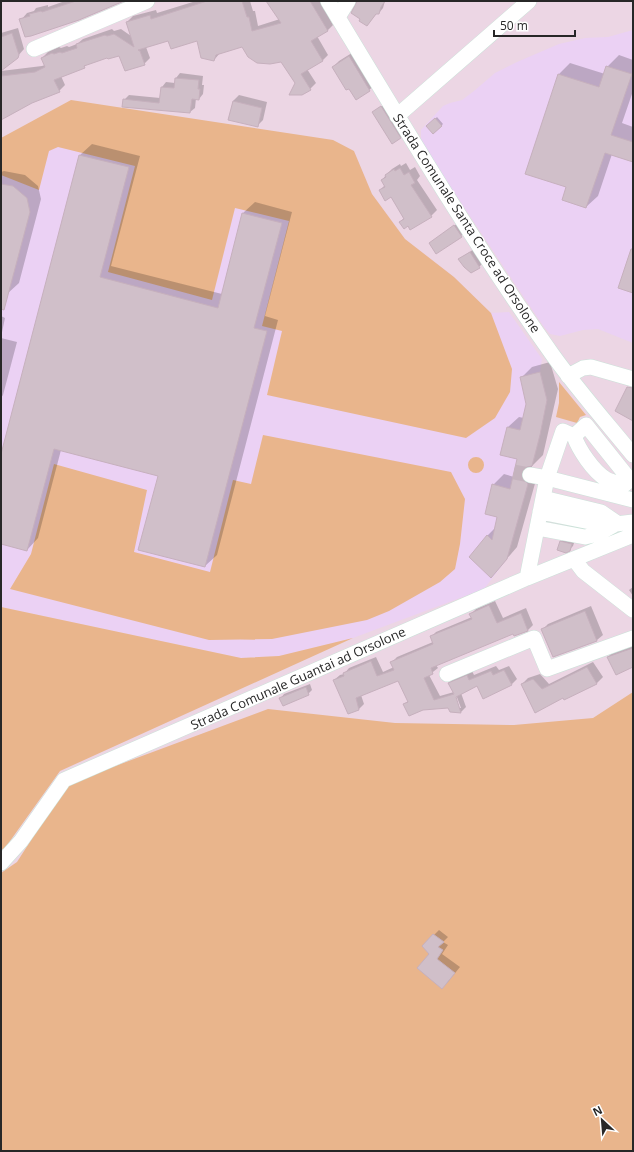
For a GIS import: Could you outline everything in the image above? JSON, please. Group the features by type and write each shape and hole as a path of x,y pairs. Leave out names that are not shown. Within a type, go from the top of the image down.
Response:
{"street":[{"path":"34,49 147,1"},
{"name":"Strada Comunale Santa Croce ad Orsolone","path":"328,1 397,116 493,269 568,376 633,456"},
{"path":"338,17 348,1"},
{"path":"397,116 529,1"},
{"path":"552,354 633,379"},
{"path":"568,376 583,368 591,367"},
{"path":"527,578 547,478 563,431 574,436"},
{"path":"530,475 633,500"},
{"path":"542,505 601,512 608,516 614,525 632,531"},
{"path":"537,528 585,537 598,534 614,525"},
{"name":"Strada Comunale Guantai ad Orsolone","path":"1,863 21,841 64,780 527,578 574,559 632,531"},
{"path":"574,559 583,571 633,610"},
{"path":"447,674 534,638 547,669 633,638"}],"shaded area":[{"path":"633,30 633,343 598,329 583,330 560,336 550,334 529,305 421,142 421,130 443,106 462,100 495,73 517,62 559,44 585,38 608,37"},
{"path":"71,100 333,140 354,151 372,194 405,239 454,277 491,313 512,369 510,392 495,418 466,438 267,395 282,331 262,326 289,221 235,208 212,300 108,272 135,166 58,147 49,151 39,190 1,175 1,138"},
{"path":"1,146 354,151 372,194 405,239 454,277 491,313 509,312 542,359 540,372 547,400 526,492 507,559 484,589 353,638 279,656 241,658 1,607"},
{"path":"559,382 586,415 580,417 577,423 556,417 559,403"},
{"path":"263,435 451,472 465,499 460,544 455,569 440,582 389,611 367,620 272,639 209,640 10,589 31,554 54,464 147,490 134,552 210,572 233,480 251,484"},
{"path":"476,457 482,459 484,465 482,471 476,473 470,471 468,465 470,459"},
{"path":"1,607 241,658 279,656 353,638 60,771 5,848 1,850"},
{"path":"633,692 633,1151 1,1151 1,873 17,862 67,784 268,709 395,723 514,725 593,718"}],"building":[{"path":"76,1 124,1 79,20 25,37 19,19 30,16 29,14 42,12"},
{"path":"207,1 242,1 247,17 249,17 252,31 281,23 266,1 310,1 328,31 311,41 323,61 301,74 311,90 302,95 289,95 295,83 281,62 270,64 257,63 248,57 242,47 216,55 214,61 201,58 197,41 171,49 168,41 138,50 140,51 145,65 125,71 119,56 107,58 84,66 85,68 54,80 60,92 32,103 1,120 1,76 35,72 45,67 41,58 52,53 62,53 77,48 76,44 105,35 107,36 114,34 134,47 126,22 150,15 151,19"},
{"path":"357,1 385,1 379,14 376,14 367,26 351,13"},
{"path":"12,33 19,55 18,58 1,71 1,37"},
{"path":"349,56 370,91 356,100 349,89 346,90 332,67"},
{"path":"606,66 632,74 611,135 633,142 633,162 605,153 586,208 562,200 566,187 525,174 558,74 599,87"},
{"path":"175,78 199,80 199,100 192,99 190,113 122,107 123,99 159,103 161,87 174,88"},
{"path":"233,101 262,108 258,127 228,120"},
{"path":"381,106 401,138 392,144 372,112"},
{"path":"435,118 442,126 433,134 426,126"},
{"path":"79,155 129,167 100,277 218,308 242,213 282,223 254,328 267,331 205,567 138,550 158,476 54,449 27,551 1,544 1,454"},
{"path":"400,168 404,175 409,172 415,183 411,185 432,217 410,230 408,226 404,229 399,222 404,219 391,197 385,201 379,190 385,187 381,180 386,177 385,175 394,169 395,171"},
{"path":"1,184 13,186 27,198 30,212 4,310 1,309"},
{"path":"454,225 462,237 436,254 429,243"},
{"path":"631,249 633,249 633,293 618,288"},
{"path":"470,252 480,268 471,273 458,259"},
{"path":"540,372 547,400 540,435 532,466 527,467 521,473 522,478 528,484 507,559 491,578 469,557 487,535 492,540 497,517 485,514 492,484 510,489 517,459 500,455 507,427 520,430 526,404 520,377"},
{"path":"627,387 633,388 633,421 615,411"},
{"path":"560,541 572,544 570,551 566,553 557,550"},
{"path":"489,605 497,623 521,613 528,631 514,636 513,634 431,668 433,674 424,678 434,700 454,694 448,683 467,675 469,680 491,671 493,675 504,670 512,685 483,699 477,686 456,697 461,713 450,712 448,708 423,710 409,716 403,704 408,702 398,681 356,698 359,710 348,714 333,680 344,676 343,673 371,661 377,676 394,670 390,662 433,644 430,636 472,619 469,614"},
{"path":"585,611 597,641 553,657 541,629"},
{"path":"633,648 633,667 616,675 607,657"},
{"path":"587,667 597,684 564,700 563,698 535,713 521,684 533,679 542,689"},
{"path":"306,687 309,695 283,706 279,698"},
{"path":"433,934 444,942 438,947 443,950 437,959 455,973 442,989 417,968 429,954 422,946"}],"tunnel":[{"path":"514,472 530,475"}]}
